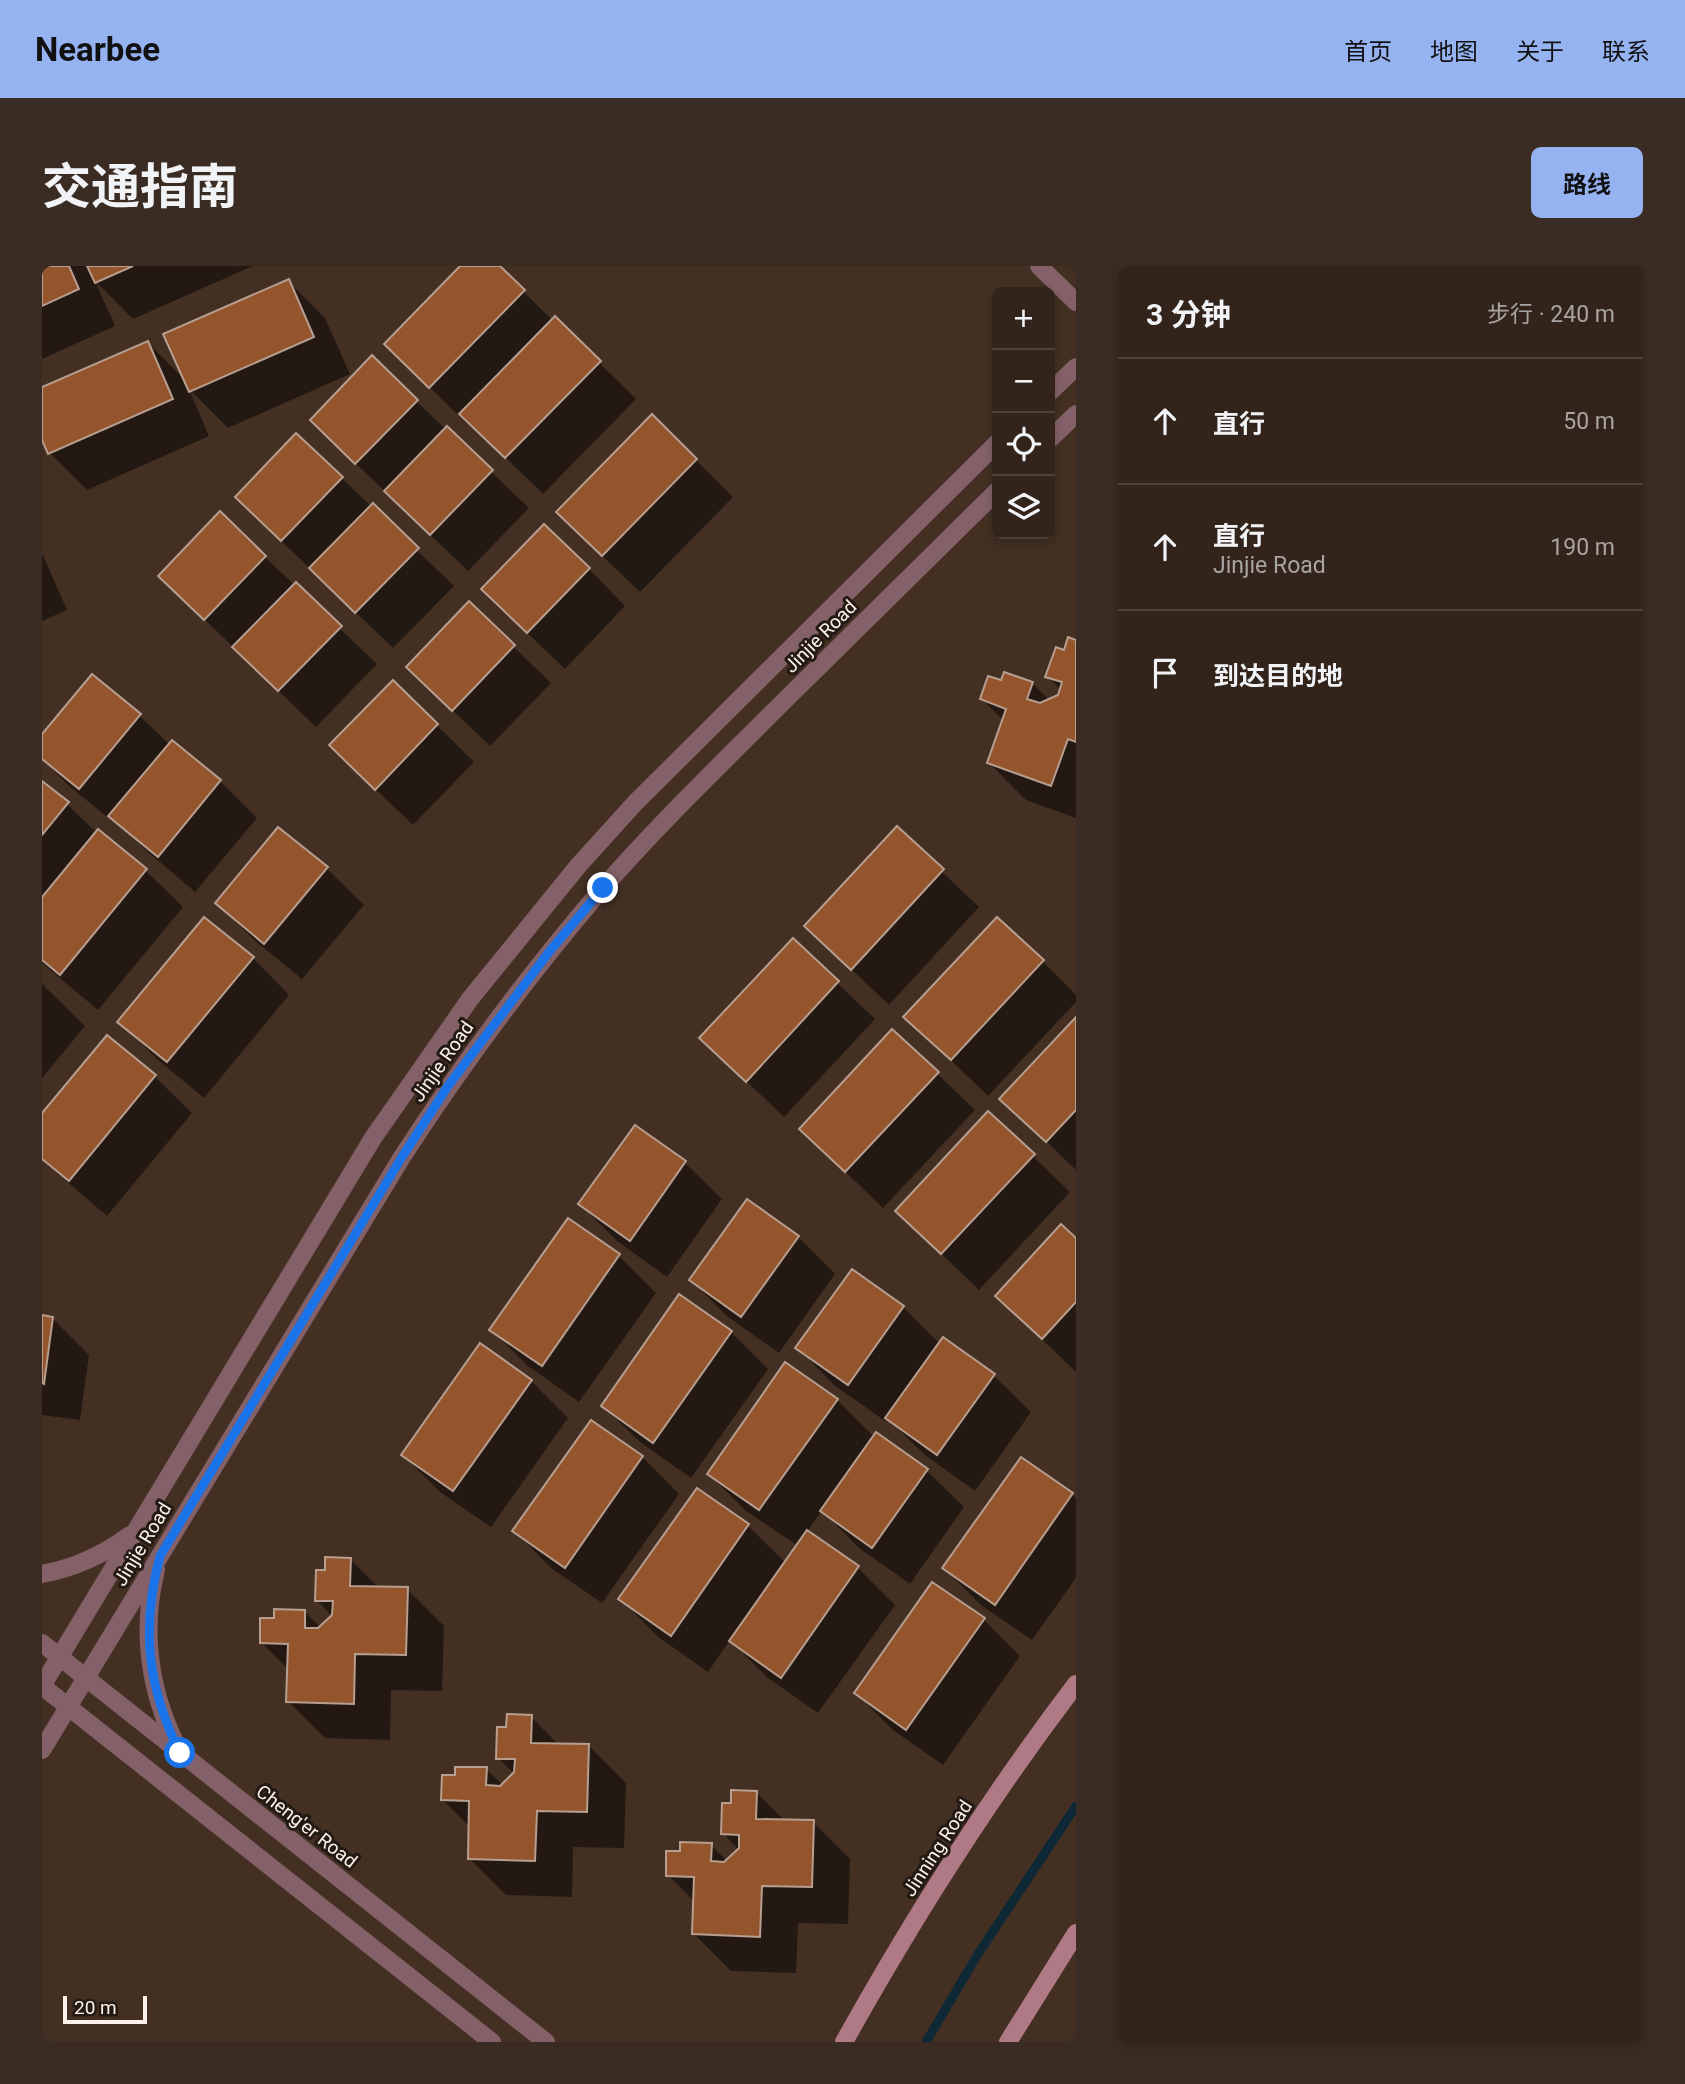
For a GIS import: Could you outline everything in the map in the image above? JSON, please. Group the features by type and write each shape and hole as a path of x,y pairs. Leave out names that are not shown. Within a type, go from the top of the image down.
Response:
{"main road":[{"name":"Jinning Road","path":"843,2040 925,1904 992,1802 1076,1684"},
{"path":"1008,2042 1076,1933"}],"street":[{"path":"1039,266 1076,302"},
{"path":"1055,387 1076,367"},
{"path":"1055,434 1076,414"},
{"name":"Jinjie Road","path":"42,1686 373,1138 470,999 523,931 635,803 992,448"},
{"name":"Jinjie Road","path":"42,1750 402,1157 448,1086 549,952 660,826 992,496"},
{"path":"42,1574 69,1568 93,1558 136,1531"},
{"path":"160,1556 149,1612 150,1661 167,1727 180,1753"},
{"name":"Cheng'er Road","path":"42,1643 546,2042"},
{"path":"42,1686 492,2042"}],"building":[{"path":"42,266 69,266 79,289 42,306"},
{"path":"87,266 133,266 95,283"},
{"path":"460,266 500,266 525,290 429,388 384,344"},
{"path":"289,279 314,337 189,392 163,334"},
{"path":"555,316 601,361 505,458 459,414"},
{"path":"148,341 173,399 48,454 42,440 42,387"},
{"path":"372,355 418,400 355,464 310,420"},
{"path":"652,414 697,459 602,556 556,512"},
{"path":"447,426 493,470 430,535 384,491"},
{"path":"296,433 343,477 281,541 235,497"},
{"path":"373,503 419,548 355,613 309,568"},
{"path":"220,511 266,556 204,620 158,576"},
{"path":"544,524 590,568 527,633 481,589"},
{"path":"296,582 342,626 278,691 232,647"},
{"path":"469,601 515,645 452,711 406,667"},
{"path":"1068,637 1076,640 1076,742 1068,739 1051,786 987,763 1006,709 980,699 988,676 1001,680 1004,672 1033,682 1027,699 1040,703 1058,695 1062,682 1045,677 1056,647 1064,650"},
{"path":"92,674 141,714 79,789 42,759 42,734"},
{"path":"393,680 438,724 375,790 329,745"},
{"path":"172,740 221,780 158,857 108,816"},
{"path":"42,781 69,802 42,835"},
{"path":"897,826 944,869 851,970 804,926"},
{"path":"278,827 328,867 264,944 215,903"},
{"path":"98,829 147,869 60,975 42,960 42,897"},
{"path":"204,917 254,957 167,1062 117,1022"},
{"path":"997,917 1044,960 951,1060 903,1017"},
{"path":"793,938 839,981 746,1082 699,1038"},
{"path":"1076,1017 1076,1110 1046,1142 999,1099"},
{"path":"892,1029 939,1072 845,1172 799,1129"},
{"path":"107,1035 156,1075 69,1181 42,1159 42,1113"},
{"path":"988,1111 1035,1154 941,1254 895,1211"},
{"path":"635,1125 686,1161 630,1241 578,1204"},
{"path":"747,1199 799,1236 741,1317 689,1280"},
{"path":"568,1218 620,1254 542,1366 489,1330"},
{"path":"1061,1224 1076,1238 1076,1302 1042,1339 995,1296"},
{"path":"852,1269 904,1306 848,1385 795,1348"},
{"path":"679,1294 732,1331 653,1443 601,1406"},
{"path":"42,1315 53,1317 44,1384 42,1383"},
{"path":"943,1337 995,1374 937,1455 885,1418"},
{"path":"480,1343 532,1380 453,1491 401,1455"},
{"path":"785,1362 838,1399 759,1510 707,1474"},
{"path":"591,1420 643,1456 565,1568 512,1531"},
{"path":"876,1432 928,1469 872,1548 820,1511"},
{"path":"1021,1457 1073,1493 995,1605 942,1568"},
{"path":"697,1488 749,1524 671,1636 618,1599"},
{"path":"807,1530 859,1566 781,1678 729,1641"},
{"path":"325,1557 351,1558 350,1586 408,1587 406,1655 355,1654 354,1704 286,1702 288,1644 260,1643 260,1618 274,1618 274,1609 305,1610 305,1628 318,1628 332,1615 333,1601 315,1601 316,1570 325,1570"},
{"path":"932,1582 985,1618 906,1730 854,1693"},
{"path":"507,1714 532,1715 531,1743 589,1744 587,1812 537,1811 535,1861 468,1859 469,1801 441,1800 442,1775 455,1775 455,1767 487,1767 486,1785 500,1786 514,1772 515,1759 496,1759 497,1727 506,1727"},
{"path":"731,1790 757,1791 756,1819 814,1820 812,1887 762,1886 760,1937 692,1934 694,1877 666,1876 666,1851 680,1851 680,1842 712,1843 711,1861 724,1862 739,1848 739,1835 721,1834 722,1803 731,1803"}],"waterway":[{"path":"926,2042 978,1954 1076,1806"}],"route":[{"path":"180,1753 167,1727 158,1699 148,1642 149,1612 160,1556 402,1157 448,1086 549,952 603,888"}]}
